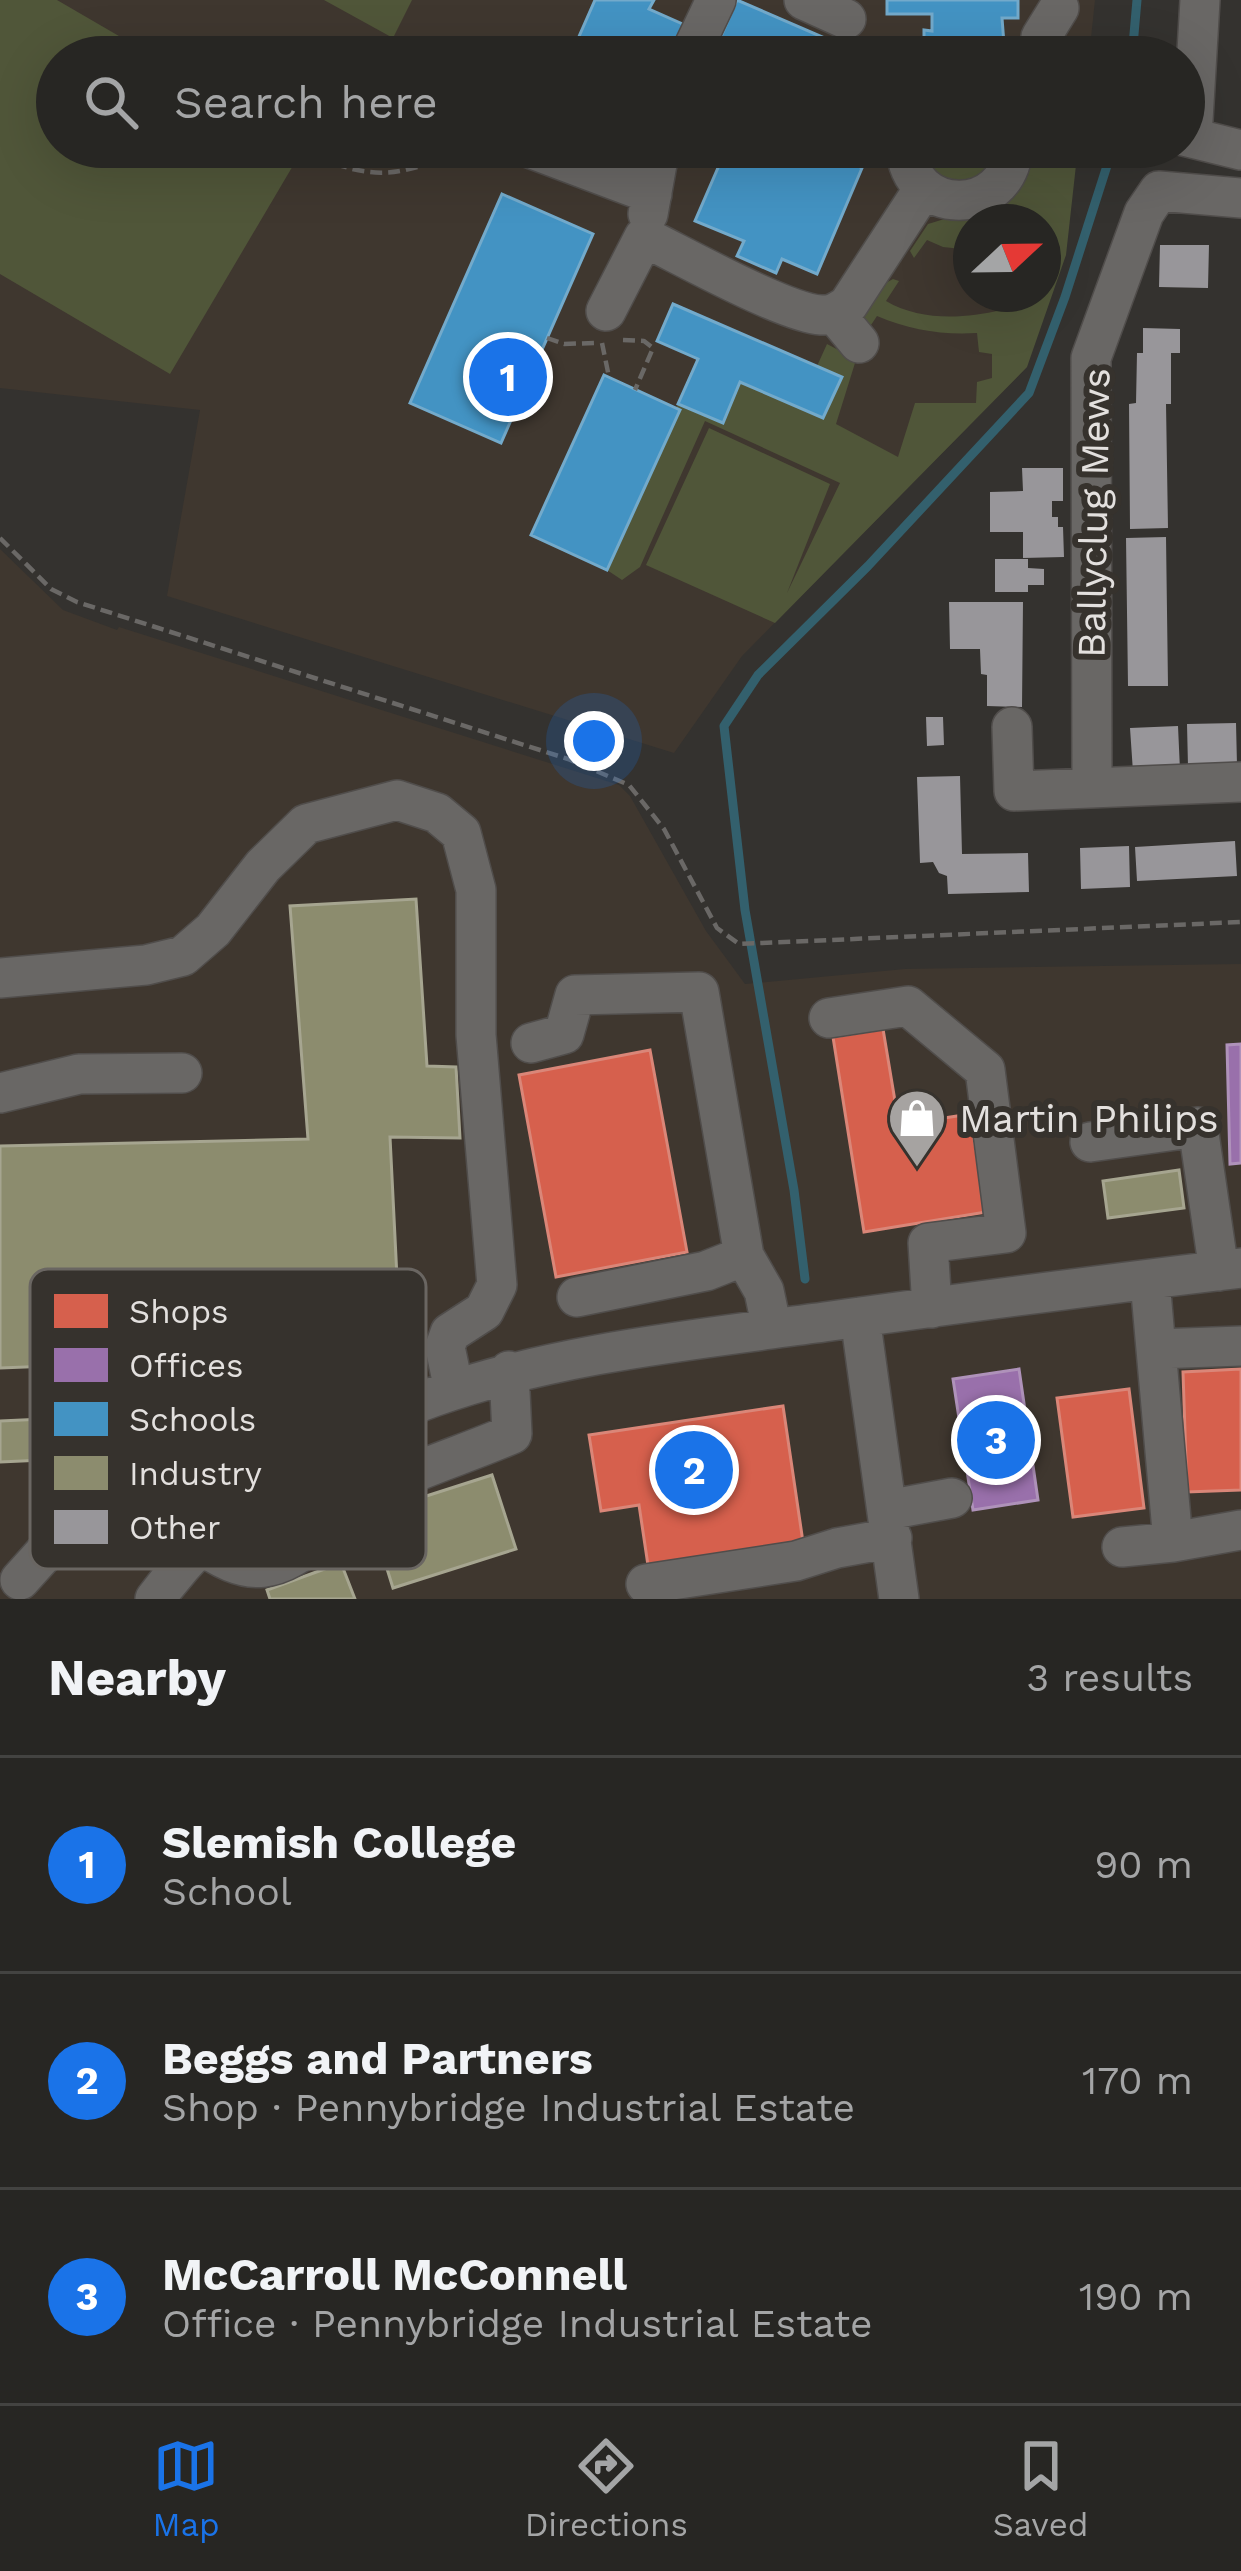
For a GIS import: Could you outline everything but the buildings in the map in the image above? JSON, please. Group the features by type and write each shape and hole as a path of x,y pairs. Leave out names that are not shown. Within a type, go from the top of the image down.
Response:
{"street":[{"path":"699,36 716,0"},
{"path":"804,0 847,19"},
{"path":"1197,36 1200,0"},
{"path":"1042,36 1059,8"},
{"path":"1205,140 1241,150"},
{"path":"583,168 652,194"},
{"path":"610,331 644,237 656,168"},
{"path":"912,168 924,188 958,202 976,199 1005,177 1007,168"},
{"path":"644,237 790,307 847,328 848,305 893,261 924,188"},
{"name":"Ballyclug Mews","path":"1091,788 1091,358 1144,212 1159,191 1241,197"},
{"path":"1012,727 1014,791 1241,782"},
{"path":"0,978 183,956 214,930 262,866 305,824 397,800 437,813 461,833 476,890 476,1035 497,1285 484,1311 450,1333 445,1347 454,1390"},
{"path":"531,1042 564,1034 575,995 699,992 744,1256 764,1291 772,1329"},
{"path":"829,1018 908,1006 985,1070 1006,1233 928,1243 932,1308"},
{"path":"0,1093 80,1074 182,1073"},
{"path":"426,1399 509,1371 772,1329 1230,1269 1198,1127 1090,1142"},
{"path":"577,1297 706,1271 744,1256"},
{"path":"1150,1281 1173,1542"},
{"path":"860,1317 899,1599"},
{"path":"1156,1349 1241,1346"},
{"path":"426,1471 512,1434 509,1371"},
{"path":"646,1584 796,1561 952,1498"},
{"path":"1122,1547 1241,1530"},
{"path":"155,1599 179,1569"}],"path":[{"path":"345,168 380,176 408,168"},
{"path":"547,338 574,345 610,331 644,341 653,348 635,390"},
{"path":"0,538 51,589 76,602 568,759 629,785 664,829 716,928 739,944 1241,922"}],"shaded area":[{"path":"0,0 1095,0 1091,36 36,36 36,168 1073,168 1061,220 1061,204 953,204 953,312 1040,312 1027,367 742,656 674,753 167,596 200,410 0,388"},
{"path":"0,549 63,610 619,785 630,796 706,931 745,984 905,969 1241,964 1241,1599 0,1599"}],"green space":[{"path":"0,0 57,0 119,36 36,36 36,168 292,168 170,374 0,274"},
{"path":"324,0 412,0 394,36"},
{"path":"931,168 987,168 971,186 936,181"},
{"path":"1006,168 1076,168 1061,269 1061,204 965,204"},
{"path":"953,215 953,248 927,240 914,258 910,251 928,224"},
{"path":"893,279 899,281 886,301 899,307 927,315 1046,312 1027,367 775,623 646,565 709,428 830,484 787,593 840,483 705,421 640,567 622,580 607,570 678,404 723,423 740,382 823,418 841,377 817,366 827,344 855,363 836,424 898,457 915,403 976,403 977,382 992,378 992,354 979,352 977,333 926,330 877,316 865,334 858,320"}],"waterway":[{"path":"1134,36 1137,0"},
{"path":"805,1279 745,910 724,726 758,675 868,566 1029,393 1106,168"}],"place":[{"name":"Slemish College","path":"508,377"},
{"name":"Martin Philips","path":"917,1169"},
{"name":"McCarroll McConnell","path":"996,1440"},
{"name":"Beggs and Partners","path":"694,1470"}]}
